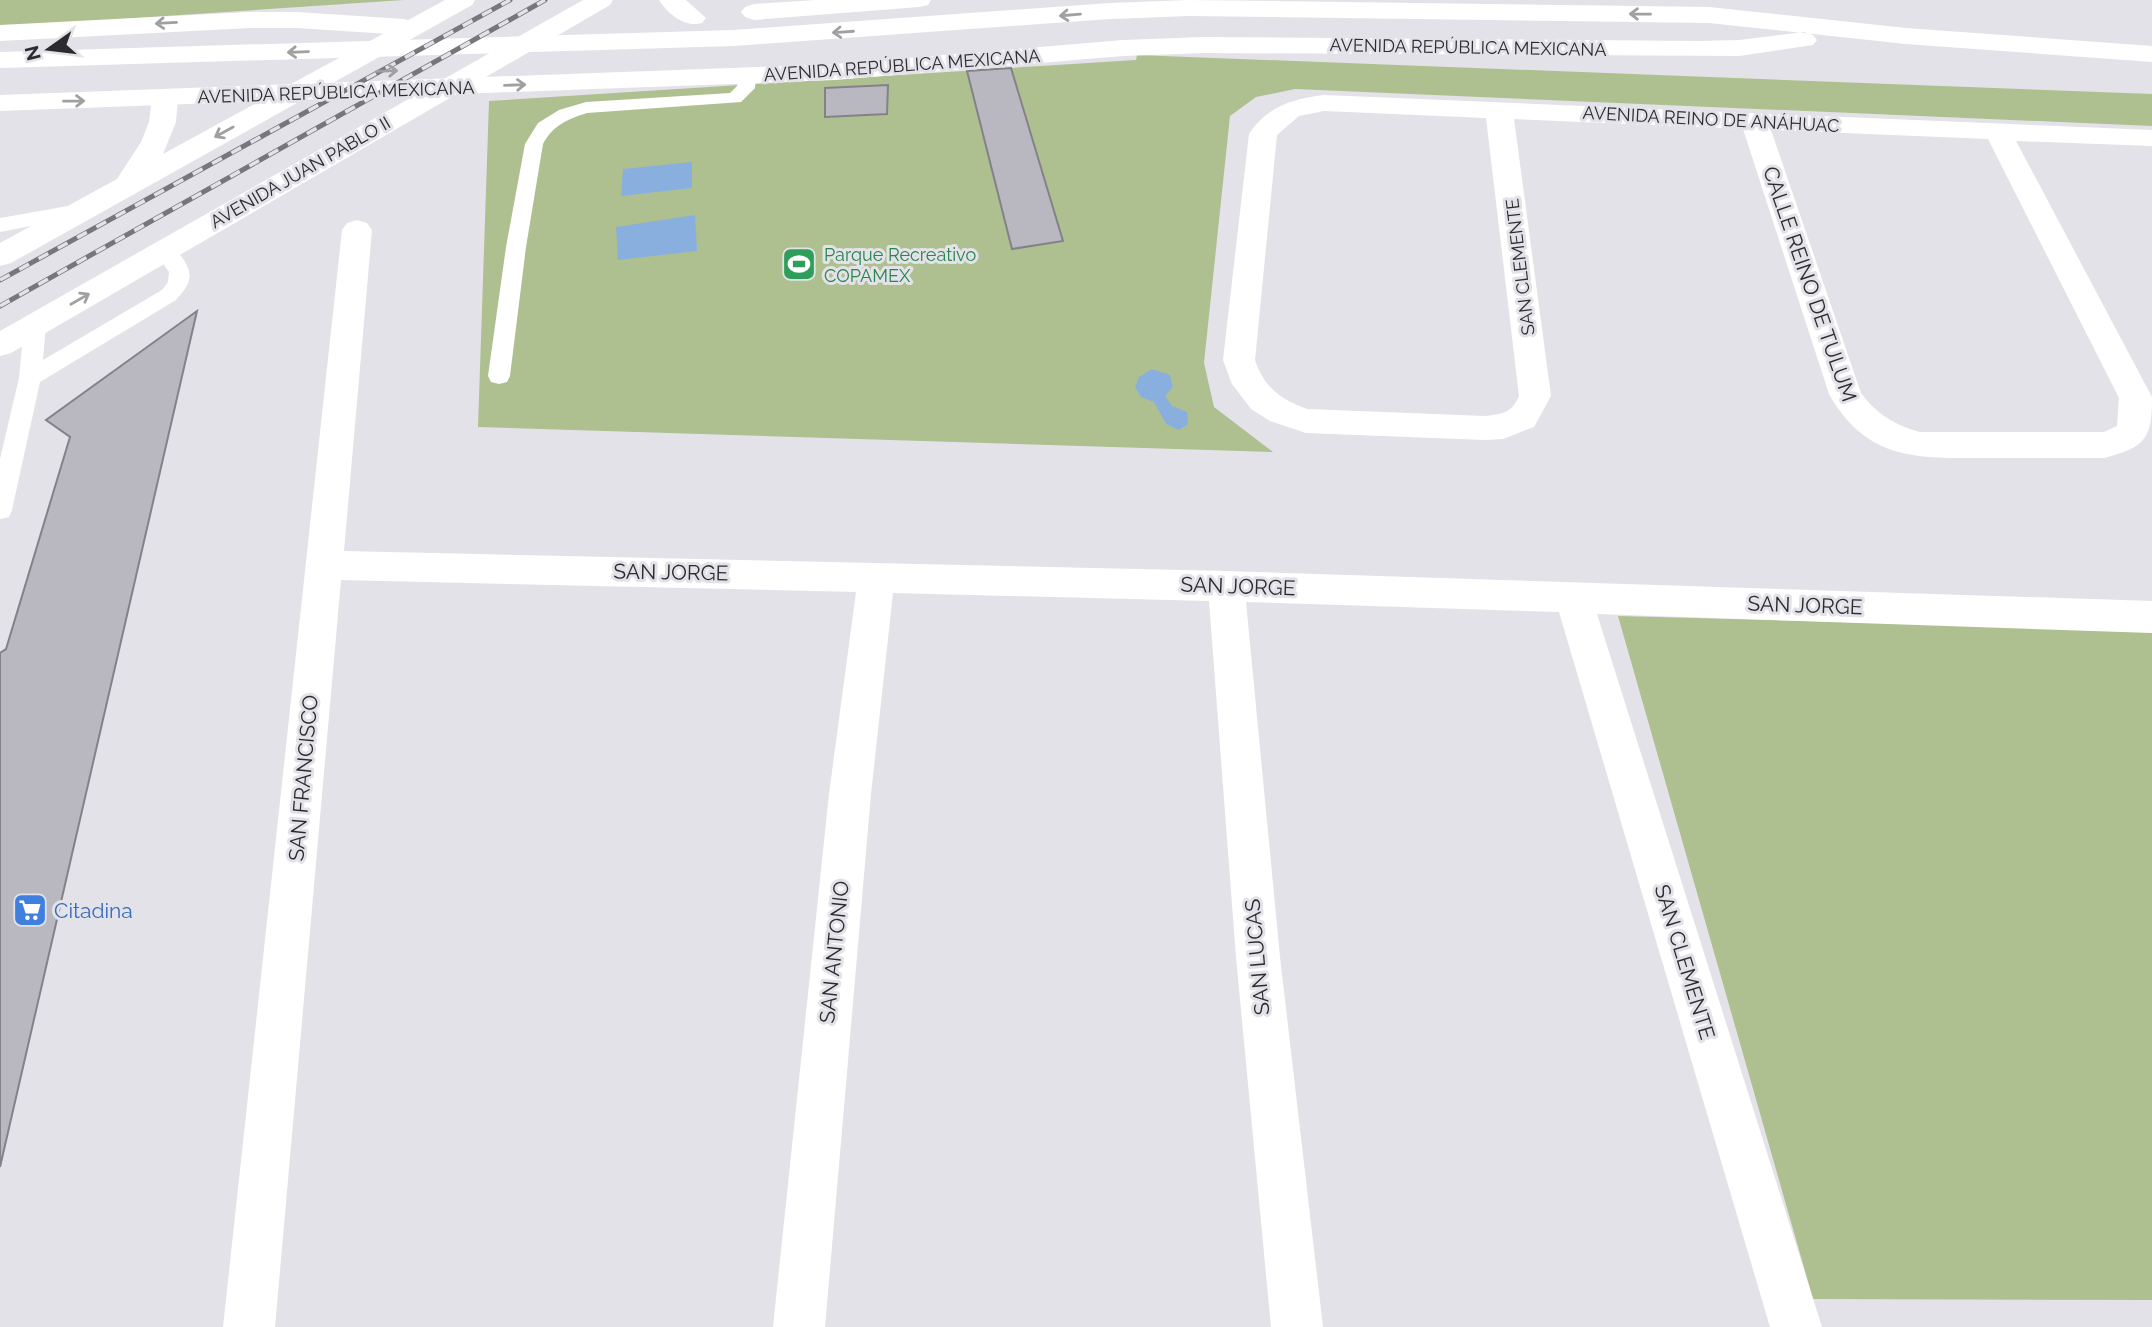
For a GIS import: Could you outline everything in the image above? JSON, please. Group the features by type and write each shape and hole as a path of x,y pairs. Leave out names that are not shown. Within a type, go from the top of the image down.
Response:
{"street":[{"path":"0,256 463,0"},
{"name":"AVENIDA JUAN PABLO II","path":"0,345 601,0"},
{"path":"671,0 693,18"},
{"path":"0,33 197,21 297,20 413,27 551,28 919,0"},
{"name":"AVENIDA REPÚBLICA MEXICANA","path":"1666,0 1730,7 1803,31"},
{"name":"AVENIDA REPÚBLICA MEXICANA","path":"0,60 734,38 1189,8 1710,26 1906,36 2152,54"},
{"path":"716,77 707,67 702,51 706,36 725,15"},
{"path":"125,188 148,158 175,98 205,76 216,51 211,37 197,21"},
{"name":"AVENIDA REPÚBLICA MEXICANA","path":"0,83 713,61 1196,30 1710,26"},
{"name":"AVENIDA REPÚBLICA MEXICANA","path":"0,103 747,76 887,69 1085,51 1204,45 1739,48 1803,31"},
{"name":"AVENIDA REINO DE ANÁHUAC","path":"1521,421 1485,428 1306,421 1284,414 1264,403 1252,390 1243,376 1239,360 1263,134 1274,118 1301,106 1324,103 2152,138"},
{"name":"SAN CLEMENTE","path":"1499,109 1535,396 1530,411 1521,421"},
{"name":"CALLE REINO DE TULUM","path":"1754,121 1841,381 1854,411 1875,428 1897,439 1920,445 2104,445 2120,441 2132,433 2136,417 2136,398 1997,131"},
{"name":"SAN FRANCISCO","path":"249,1327 357,230"},
{"name":"SAN JORGE","path":"324,565 1226,586 2152,617"},
{"name":"SAN ANTONIO","path":"799,1327 850,794 876,577"},
{"name":"SAN LUCAS","path":"1226,586 1269,1082 1297,1327"},
{"name":"SAN CLEMENTE","path":"1573,597 1796,1327"}],"lane":[{"path":"499,376 523,208 534,144 541,131 551,121 582,109 736,98 746,88 747,76"},
{"path":"0,225 86,209"},
{"path":"30,378 169,295 180,281 180,273 164,251"},
{"path":"0,510 3,486 30,378 35,325"}],"green space":[{"path":"0,0 404,0 0,27"},
{"name":"Parque Recreativo COPAMEX","path":"1137,55 2152,94 2152,126 1295,89 1256,97 1230,116 1204,363 1214,407 1273,452 478,427 489,101 1136,60"},
{"path":"1618,616 2152,630 2152,1300 1813,1299"}],"water":[{"path":"692,162 692,188 621,196 623,169"},
{"path":"695,215 697,251 618,260 616,227"},
{"path":"1152,369 1170,375 1173,387 1165,396 1172,406 1187,412 1188,424 1179,430 1166,424 1154,402 1141,397 1135,387 1139,377"}],"building":[{"path":"1011,68 1063,241 1012,249 967,71"},
{"path":"888,85 887,114 825,117 825,88"},
{"name":"Citadina","path":"197,311 0,1167 0,653 6,649 70,437 46,420"}],"railway":[{"path":"0,280 510,0"},
{"path":"0,306 545,0"}],"place":[{"name":"Parque Recreativo COPAMEX","path":"799,264"},
{"name":"Citadina","path":"30,910"}]}
